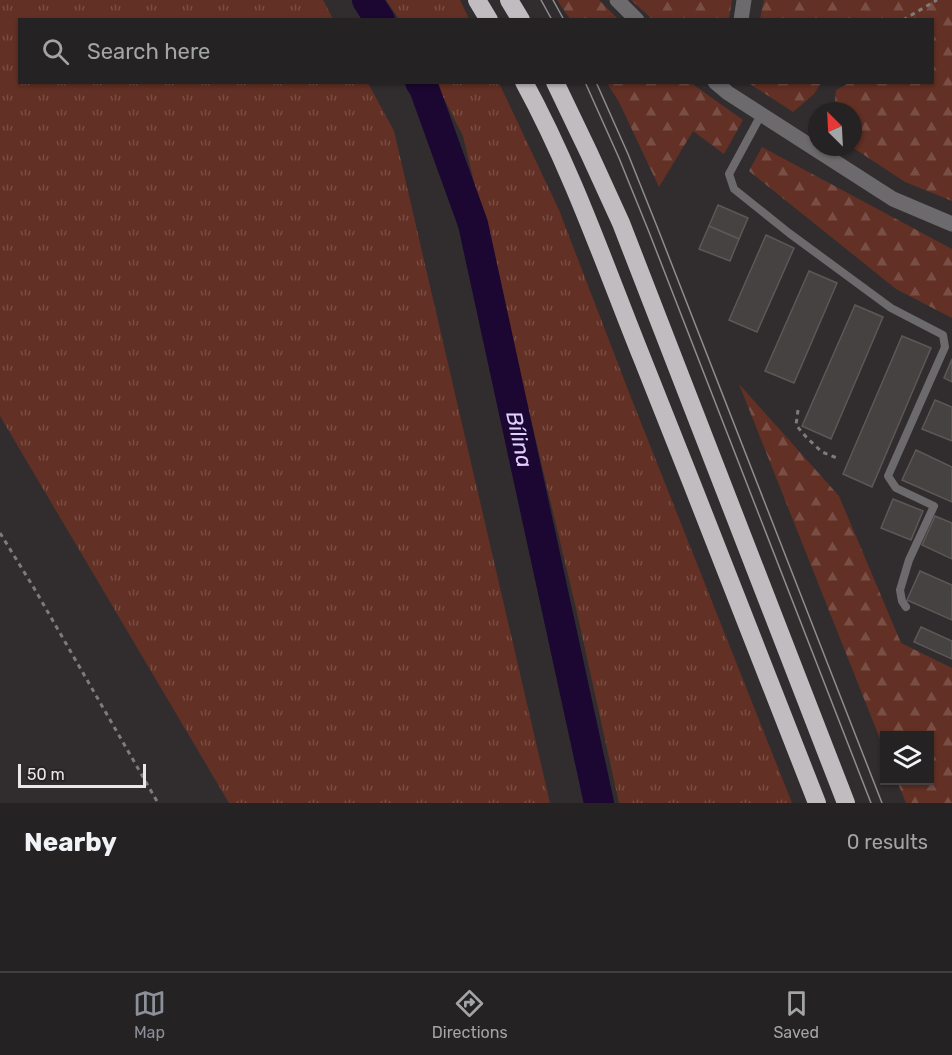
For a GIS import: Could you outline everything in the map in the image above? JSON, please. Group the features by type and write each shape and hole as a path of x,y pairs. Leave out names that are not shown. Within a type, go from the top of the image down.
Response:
{"highway":[{"path":"477,0 488,18"},
{"path":"509,0 520,18"},
{"path":"525,84 565,167 592,233 817,803"},
{"path":"556,84 621,223 846,803"}],"street":[{"path":"617,0 636,18"},
{"path":"741,18 744,0"},
{"path":"729,88 762,113 893,199 952,224"}],"lane":[{"path":"762,113 729,174 734,189 789,233 891,308 943,335 945,347 888,476 896,488 934,506 909,560 900,590 906,607"}],"path":[{"path":"906,18 937,0"},
{"path":"798,410 796,425 822,452 837,458"},
{"path":"0,533 158,803"}],"green space":[{"path":"0,0 323,0 332,18 18,18 18,84 369,84 394,131 550,803 229,803 0,416"},
{"path":"386,0 460,0 469,18 398,18"},
{"path":"557,0 599,0 617,18 569,18"},
{"path":"631,0 732,0 729,18 651,18"},
{"path":"764,0 952,0 952,201 905,182 862,154 862,102 835,102 836,90 847,84 934,84 934,18 760,18"},
{"path":"437,84 499,84 559,210 792,803 619,803 576,608 463,136"},
{"path":"608,84 692,84 743,120 724,154 693,131 659,187 619,102"},
{"path":"750,84 820,84 814,94 793,112"},
{"path":"762,147 952,249 952,318 896,289 749,171"},
{"path":"739,384 839,496 901,643 952,668 952,803 906,803 899,785 934,785 934,731 880,731 880,739"}],"building":[{"path":"718,205 748,218 739,239 709,226"},
{"path":"709,226 739,239 730,261 699,249"},
{"path":"766,235 794,248 757,332 729,320"},
{"path":"809,271 837,283 794,383 765,371"},
{"path":"855,305 883,317 831,439 802,426"},
{"path":"902,336 931,348 872,487 843,474"},
{"path":"952,359 952,382 944,378"},
{"path":"935,400 952,407 952,441 922,429"},
{"path":"916,450 952,467 952,502 902,480"},
{"path":"893,499 923,511 911,540 881,528"},
{"path":"935,516 952,523 952,559 922,545"},
{"path":"920,571 952,585 952,620 907,600"},
{"path":"921,627 952,641 952,659 914,642"}],"waterway":[{"name":"Bílina","path":"367,0 379,18"},
{"name":"Bílina","path":"421,84 473,224 599,803"}],"tram line":[{"path":"541,0 551,18"},
{"path":"553,0 563,18"},
{"path":"586,84 649,232 871,803"},
{"path":"597,84 658,229 882,803"}]}
